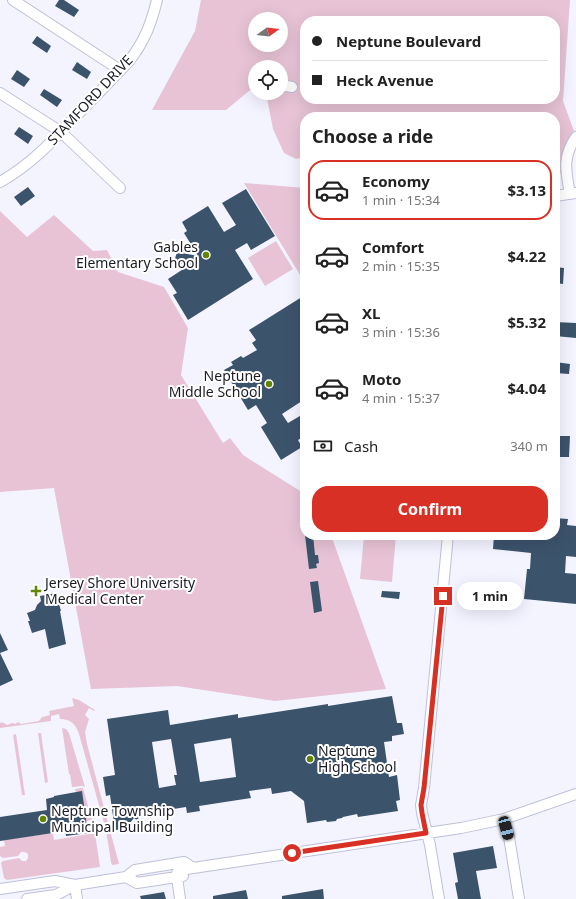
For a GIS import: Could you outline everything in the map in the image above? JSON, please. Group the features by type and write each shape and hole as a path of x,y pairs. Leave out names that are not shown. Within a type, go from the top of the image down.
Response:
{"street":[{"path":"13,0 120,70"},
{"name":"STAMFORD DRIVE","path":"0,182 22,168 43,150 120,70 138,49 145,36 153,17 157,0"},
{"path":"288,86 292,87"},
{"path":"0,93 61,132 120,188"},
{"path":"560,195 573,193 567,176 566,162 570,146 576,137"},
{"path":"439,899 430,845 426,833 421,805 424,788 448,540"},
{"path":"180,899 177,873 181,870 461,828 504,819 576,794"},
{"path":"504,819 519,899"},
{"path":"27,899 56,895 75,885 126,877 135,870 184,862 193,868"},
{"path":"126,877 137,883 177,877"},
{"path":"0,889 55,881 75,885"},
{"path":"75,885 77,899"}],"shaded area":[{"path":"201,0 570,0 563,101 574,131 560,175 560,112 300,112 300,158 296,159 284,153 273,129 267,100 288,100 288,60 248,60 248,92 226,110 152,110 195,31"},
{"path":"244,183 300,188 300,275"},
{"path":"0,211 27,237 54,215 93,251 107,250 118,272 164,287 188,328 181,375 223,443 230,438 243,455 300,491 300,540 333,540 386,689 275,701 177,686 91,689 54,488 0,492"},
{"path":"276,241 293,269 265,286 248,258"},
{"path":"364,540 396,540 392,582 360,579"},
{"path":"72,698 79,700 95,710 94,711 89,708 85,715 89,719 85,732 119,864 112,865 111,862 106,830 76,727 70,721 60,719 59,714 51,716 51,721 0,728 0,723 7,725 18,722 21,724 39,721 42,717 50,715 49,711 74,706"},
{"path":"62,728 66,729 69,733 85,787 72,787"},
{"path":"38,733 41,733 48,782 45,783"},
{"path":"16,734 25,795 22,795 13,735"},
{"path":"83,788 92,820 86,821 75,789"},
{"path":"53,833 54,840 95,833 100,867 7,880 4,878 1,863 3,861 19,858 22,861 26,861 28,854 21,852 18,856 3,858 0,856 0,847 5,846 4,840"}],"building":[{"path":"59,0 64,0 79,10 74,17 55,6"},
{"path":"37,36 51,46 47,53 32,43"},
{"path":"77,62 91,72 87,79 72,70"},
{"path":"17,70 30,79 24,87 11,79"},
{"path":"44,89 62,100 57,107 40,95"},
{"path":"19,127 33,136 28,144 14,134"},
{"path":"28,187 35,196 21,206 14,197"},
{"name":"Gables Elementary School","path":"246,189 275,236 251,250 247,243 235,250 253,279 188,320 173,295 177,293 168,279 188,266 174,262 177,252 198,256 184,233 187,231 182,222 208,206 224,232 236,225 222,203"},
{"path":"560,268 564,268 563,284 560,284"},
{"name":"Neptune Middle School","path":"300,298 300,402 282,414 288,423 300,416 300,439 298,440 300,448 281,460 261,427 267,423 256,405 248,410 224,370 233,365 231,362 241,356 243,358 257,350 252,343 256,340 249,330"},
{"path":"560,322 576,323 576,338 560,336"},
{"path":"560,363 570,364 569,374 560,373"},
{"path":"560,436 570,436 569,457 560,457"},
{"path":"560,518 568,519 567,525 576,526 576,557 566,556 565,573 576,574 576,604 524,599 527,569 530,569 531,553 493,549 494,540 560,540"},
{"path":"306,540 314,540 315,555 318,555 319,563 316,564 317,568 309,569"},
{"path":"318,581 322,611 314,613 310,582"},
{"path":"382,591 400,592 399,599 381,597"},
{"path":"56,593 61,611 66,644 49,649 45,629 32,633 27,613 35,610 41,601 40,596"},
{"path":"0,633 8,650 0,653"},
{"path":"0,653 13,680 0,686"},
{"name":"Neptune High School","path":"392,696 397,723 402,723 404,734 392,736 392,741 384,742 389,777 397,775 400,800 396,801 398,811 358,817 357,814 337,819 336,821 327,822 326,820 307,823 304,801 291,791 272,794 271,788 249,791 251,798 199,806 200,811 187,813 186,807 142,814 137,820 134,818 125,829 115,830 110,795 106,796 103,777 115,775 107,719 168,710 170,725 238,714 238,718 328,704 328,706","holes":["231,738 236,777 200,782 194,744","171,739 177,775 174,775 176,785 159,788 152,742"]},
{"name":"Neptune Township Municipal Building","path":"82,791 88,833 66,836 65,828 52,830 53,833 0,841 0,817 47,810 46,799"},
{"path":"493,846 497,868 476,871 481,899 458,899 455,883 458,882 453,853"},
{"path":"323,889 324,899 282,899 282,896"},
{"path":"246,890 248,899 213,899 213,896"},
{"path":"164,892 166,899 141,899 140,896"}],"place":[{"name":"Gables Elementary School","path":"206,255"},
{"name":"Neptune Middle School","path":"269,384"},
{"name":"Jersey Shore University Medical Center","path":"36,591"},
{"name":"Neptune High School","path":"310,759"},
{"name":"Neptune Township Municipal Building","path":"43,819"}],"route":[{"path":"292,853 426,833 421,805 424,788 443,596"}]}
